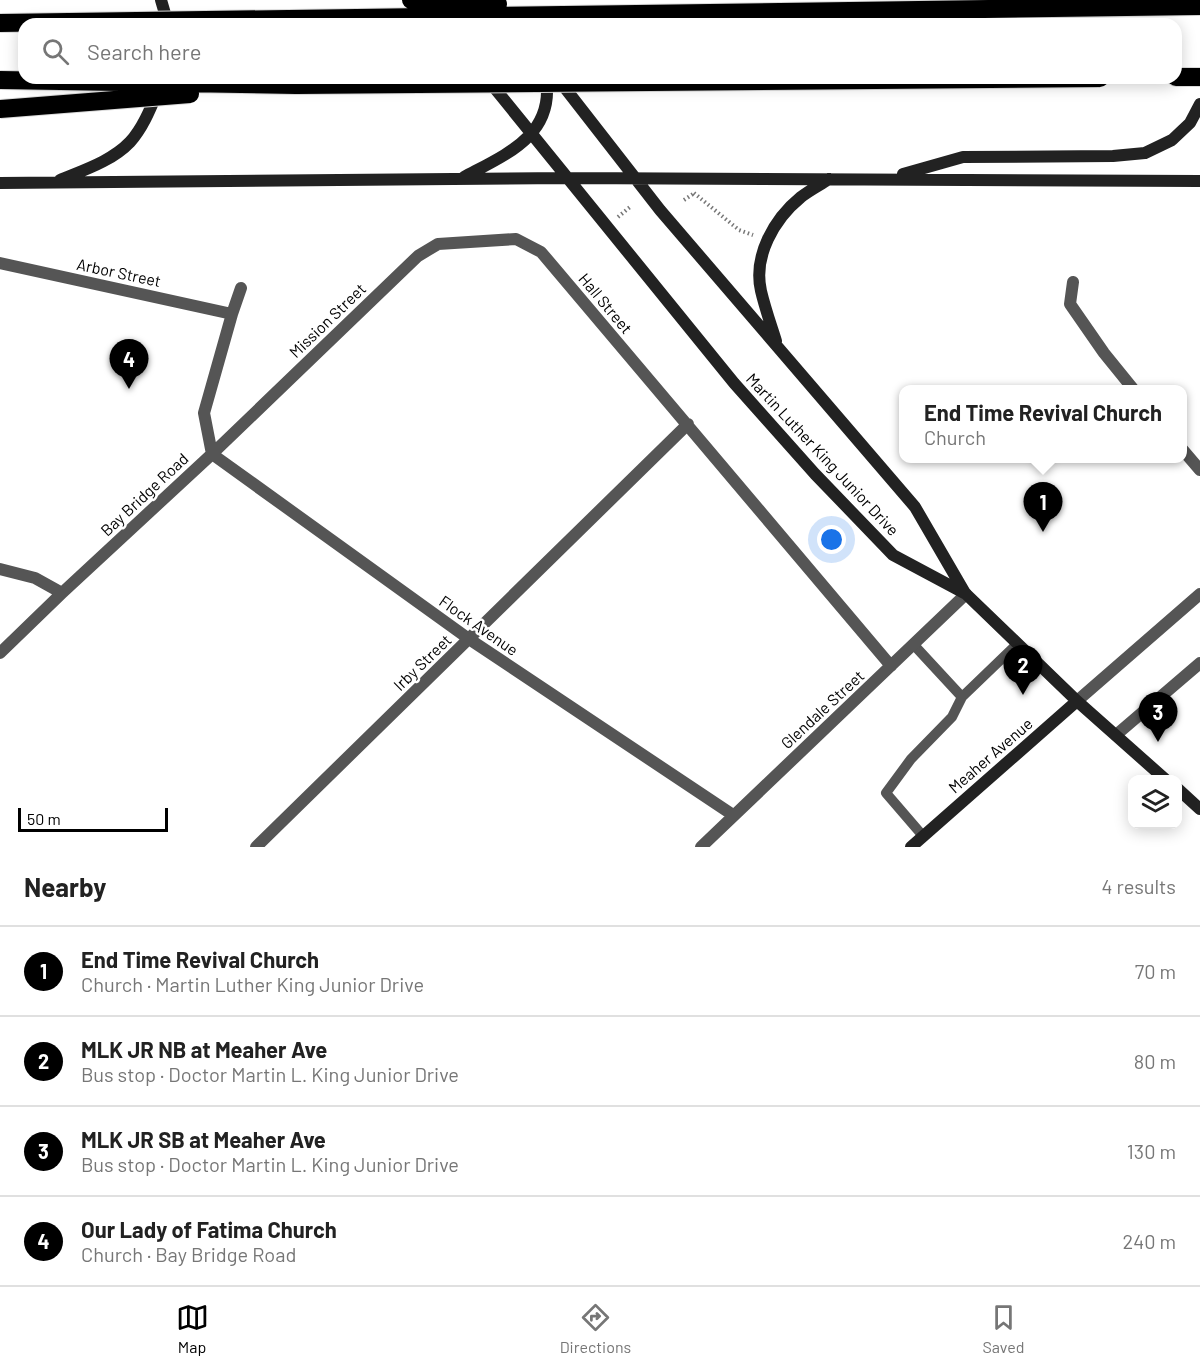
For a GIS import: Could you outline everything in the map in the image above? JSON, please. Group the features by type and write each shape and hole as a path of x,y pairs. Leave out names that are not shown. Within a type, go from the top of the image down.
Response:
{"highway":[{"path":"411,0 677,13"},
{"path":"338,18 1200,6"},
{"path":"0,23 18,23"},
{"path":"1182,77 1200,77"},
{"path":"0,80 18,80"},
{"path":"237,84 411,84"},
{"path":"0,109 296,85"}],"street":[{"path":"161,0 166,18"},
{"path":"423,0 438,18"},
{"path":"498,0 512,18"},
{"path":"1198,0 1200,14"},
{"path":"54,183 104,161 130,142 148,114 160,84"},
{"name":"Martin Luther King Junior Drive","path":"492,84 734,383 815,474 893,555 966,594"},
{"path":"461,179 506,155 532,133 545,113 547,84"},
{"name":"Martin Luther King Junior Drive","path":"562,84 636,179 915,507 966,594"},
{"path":"891,178 963,157 1113,156 1146,153 1172,140 1190,123 1200,104"},
{"path":"0,183 567,178 1200,181"},
{"path":"778,348 761,290 760,269 766,240 782,217 800,198 830,178"},
{"name":"Hall Street","path":"481,242 516,239 541,252 891,666"},
{"name":"Mission Street","path":"212,453 417,255 438,244 481,242"},
{"name":"Arbor Street","path":"0,263 232,314"},
{"path":"1073,282 1070,304 1104,353 1130,385"},
{"name":"Bay Bridge Road","path":"0,653 212,453 204,413 241,288"},
{"name":"Irby Street","path":"256,847 688,424"},
{"name":"Flock Avenue","path":"212,453 469,639 733,816"},
{"path":"1187,455 1200,470"},
{"path":"0,569 35,578 62,593"},
{"path":"966,594 1077,701 1161,775"},
{"name":"Glendale Street","path":"701,847 966,594"},
{"name":"Meaher Avenue","path":"911,847 1200,594"},
{"path":"1116,735 1200,663"},
{"path":"1182,793 1200,809"}],"lane":[{"path":"914,644 962,697"},
{"path":"923,836 886,793 911,759 952,717 962,697 1017,644"}],"path":[{"path":"684,200 687,200 692,191 739,230 754,235"},
{"path":"617,217 630,207"}],"place":[{"name":"Our Lady of Fatima Church","path":"129,389"},
{"name":"End Time Revival Church","path":"1043,532"},
{"name":"MLK JR NB at Meaher Ave","path":"1023,695"},
{"name":"MLK JR SB at Meaher Ave","path":"1158,742"}]}
